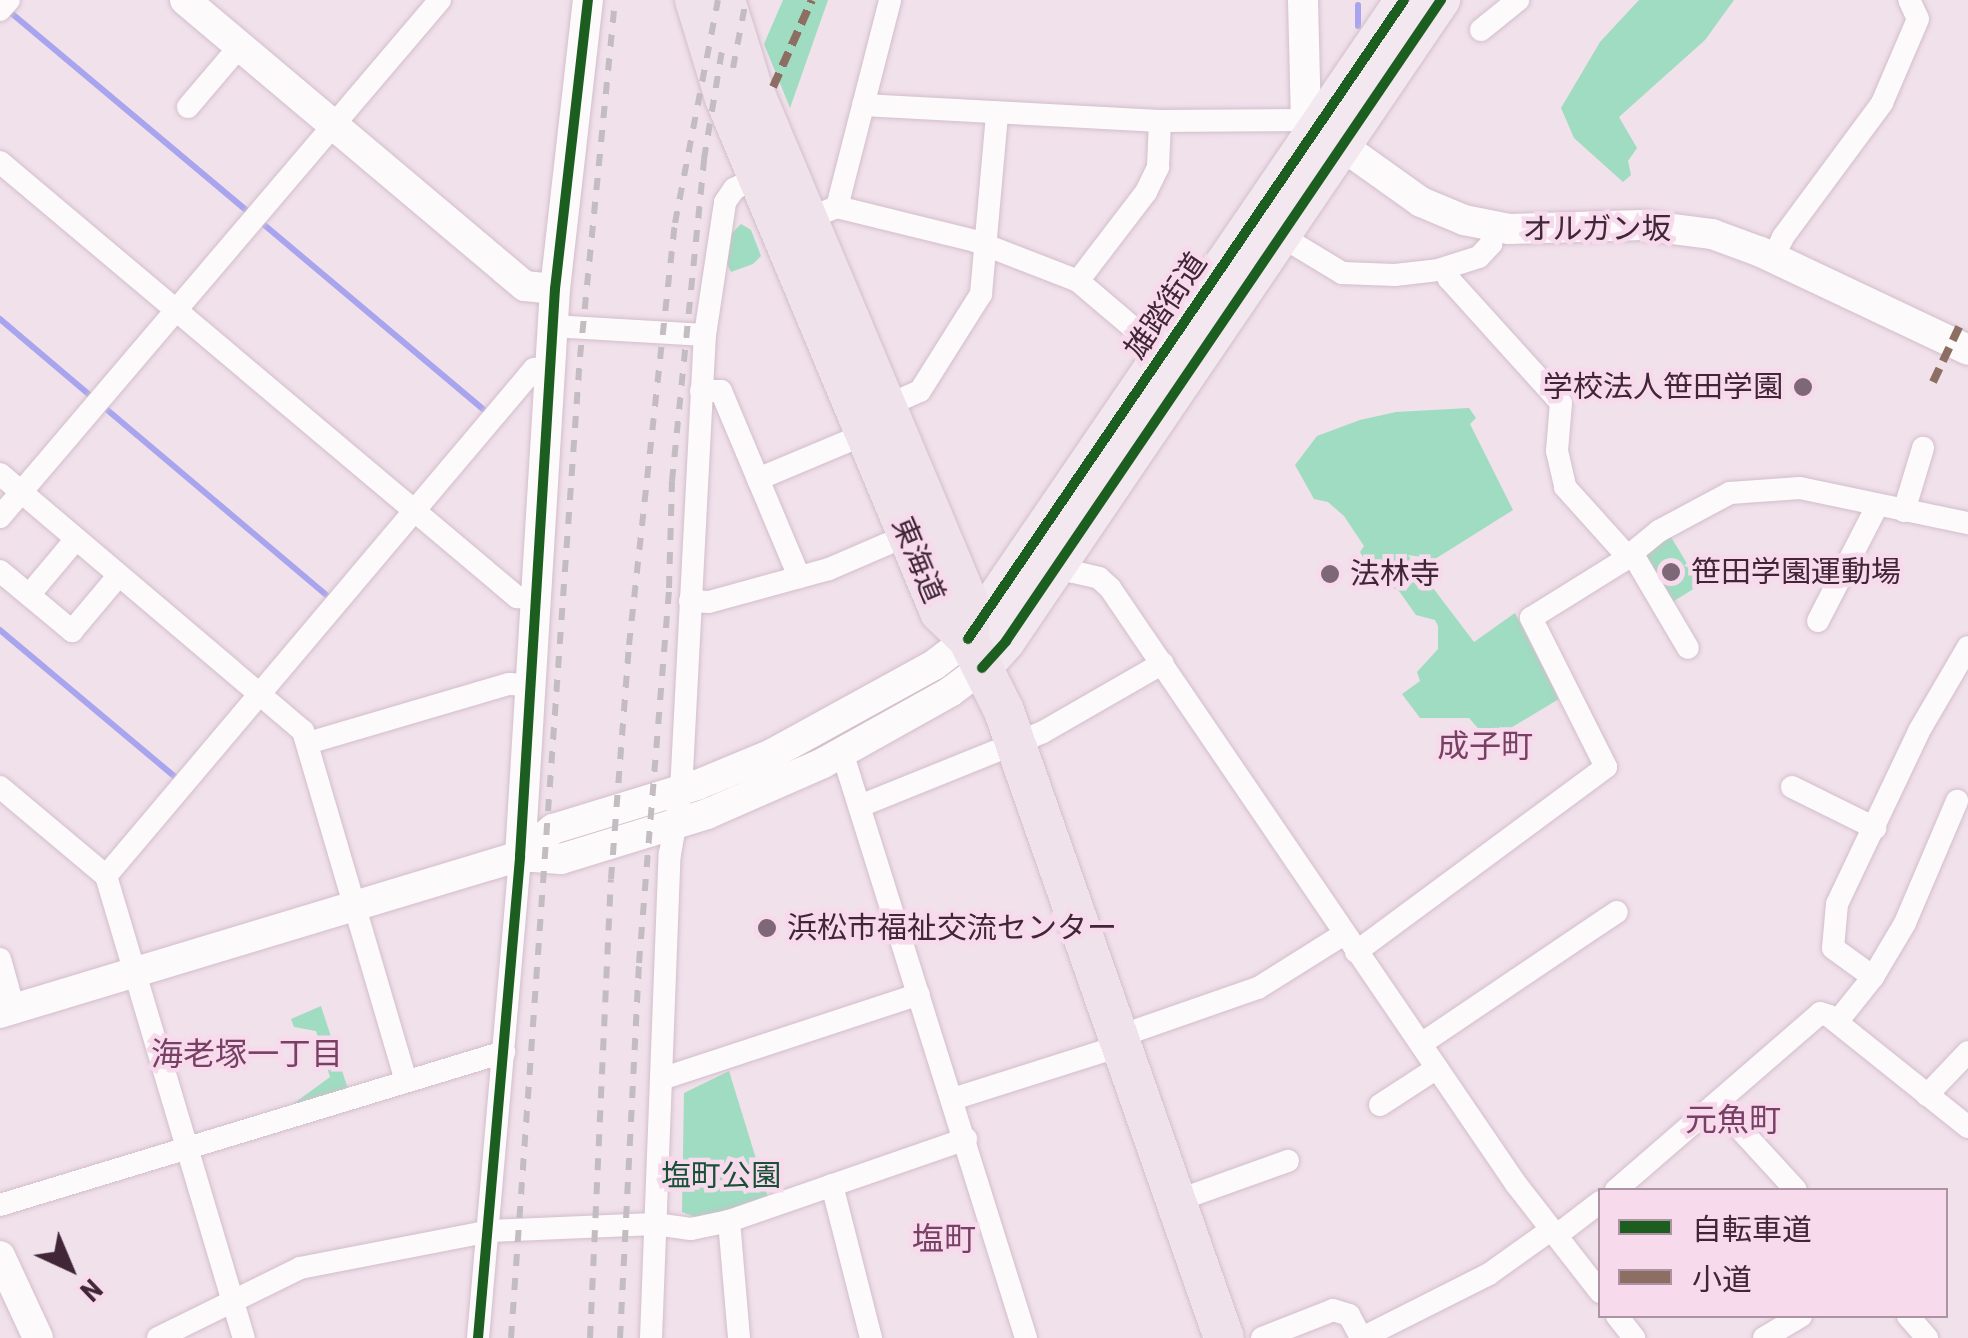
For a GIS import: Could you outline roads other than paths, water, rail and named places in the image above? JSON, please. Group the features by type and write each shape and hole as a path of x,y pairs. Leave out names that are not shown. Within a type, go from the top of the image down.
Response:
{"highway":[{"name":"東海道","path":"695,0 713,67 758,176 970,606 975,654"},
{"name":"東海道","path":"725,0 752,87 822,213 908,536 942,618 975,654 1015,742 1224,1338"}],"main road":[{"name":"雄踏街道","path":"975,654 1164,354 1322,131 1404,0"},
{"name":"雄踏街道","path":"975,654 1059,562 1281,236 1322,131 1442,0"}],"street":[{"path":"0,10 9,0"},
{"path":"186,0 525,286 554,288"},
{"path":"0,518 440,0"},
{"path":"478,1338 520,856 554,288 588,0"},
{"path":"890,0 863,106 822,213 988,246 1078,281 1164,354"},
{"path":"863,106 1322,131 1302,0"},
{"path":"1481,30 1518,0"},
{"path":"1773,258 1783,237 1882,103 1918,19 1909,0"},
{"path":"188,107 240,46"},
{"path":"758,480 876,420 920,391 954,342 981,294 997,113"},
{"path":"1078,281 1146,192 1158,167 1160,121"},
{"name":"オルガン坂","path":"1322,131 1421,202 1494,227 1677,228 1728,239 1968,350"},
{"path":"0,162 517,597 536,598"},
{"path":"650,1338 664,1078 670,854 681,790 705,334 725,202 734,189 758,176"},
{"path":"1281,236 1342,272 1396,275 1445,268 1484,254 1494,227"},
{"path":"1445,268 1449,278 1561,403 1557,451 1565,488 1630,555 1688,648"},
{"path":"552,326 705,334"},
{"path":"106,876 534,369 550,370"},
{"path":"701,390 721,392 799,577"},
{"path":"1904,511 1922,448"},
{"path":"0,474 298,726 308,743 406,1080"},
{"path":"953,1099 1258,988 1350,943 1606,767 1531,618 1689,512 1730,493 1790,487 1968,524"},
{"path":"1818,621 1877,506"},
{"path":"690,601 708,602 799,577 908,536"},
{"path":"29,595 76,539"},
{"path":"1059,562 1105,583 1516,1184 1598,1289"},
{"path":"0,571 72,631 120,575"},
{"path":"1873,976 1833,948 1830,939 1837,904 1920,731 1968,647"},
{"path":"0,959 7,1011 520,856 562,859 675,825 766,791 842,752 975,654"},
{"path":"520,856 552,830 681,790 809,736 934,665 975,654"},
{"path":"860,806 1043,732 1163,663"},
{"path":"308,743 510,684 530,685"},
{"path":"842,752 1026,1338"},
{"path":"0,786 106,876 191,1148 244,1338"},
{"path":"1792,787 1876,828"},
{"path":"1837,1022 1873,976 1904,922 1956,802"},
{"path":"1421,1044 1617,912"},
{"path":"664,1078 919,994"},
{"path":"1618,1188 1820,1013 1837,1022 1968,1128"},
{"path":"0,1205 504,1052"},
{"path":"1927,1095 1968,1052"},
{"path":"1380,1105 1438,1068"},
{"path":"1718,1105 1794,1188"},
{"path":"158,1338 300,1268 490,1231 654,1224 691,1229 729,1221 966,1139"},
{"path":"1176,1201 1288,1161"},
{"path":"832,1185 872,1338"},
{"path":"1262,1338 1333,1310 1349,1316 1362,1338 1489,1274 1598,1203"},
{"path":"729,1221 739,1338"},
{"path":"0,1256 38,1338"},
{"path":"1619,1318 1634,1338"},
{"path":"1764,1338 1798,1318"},
{"path":"1910,1318 1928,1338"}],"waterway":[{"path":"1358,5 1358,26"},
{"path":"10,12 248,212"},
{"path":"262,223 483,409"},
{"path":"0,319 92,397"},
{"path":"105,408 326,595"},
{"path":"0,630 174,776"}],"railway":[{"path":"511,1338 580,357 615,0"},
{"path":"590,1338 611,879 629,645 675,223 718,0"},
{"path":"733,68 746,0"},
{"path":"620,1338 639,963 669,588 672,481 704,159 723,44"}],"place":[{"name":"学校法人笹田学園","path":"1803,387"},
{"name":"笹田学園運動場","path":"1671,572"},
{"name":"法林寺","path":"1330,574"},
{"name":"浜松市福祉交流センター","path":"767,928"}],"district":[{"name":"成子町","path":"1485,746"},
{"name":"海老塚一丁目","path":"247,1054"},
{"name":"元魚町","path":"1733,1120"},
{"name":"塩町","path":"944,1239"}],"park label":[{"name":"塩町公園","path":"721,1176"}]}
